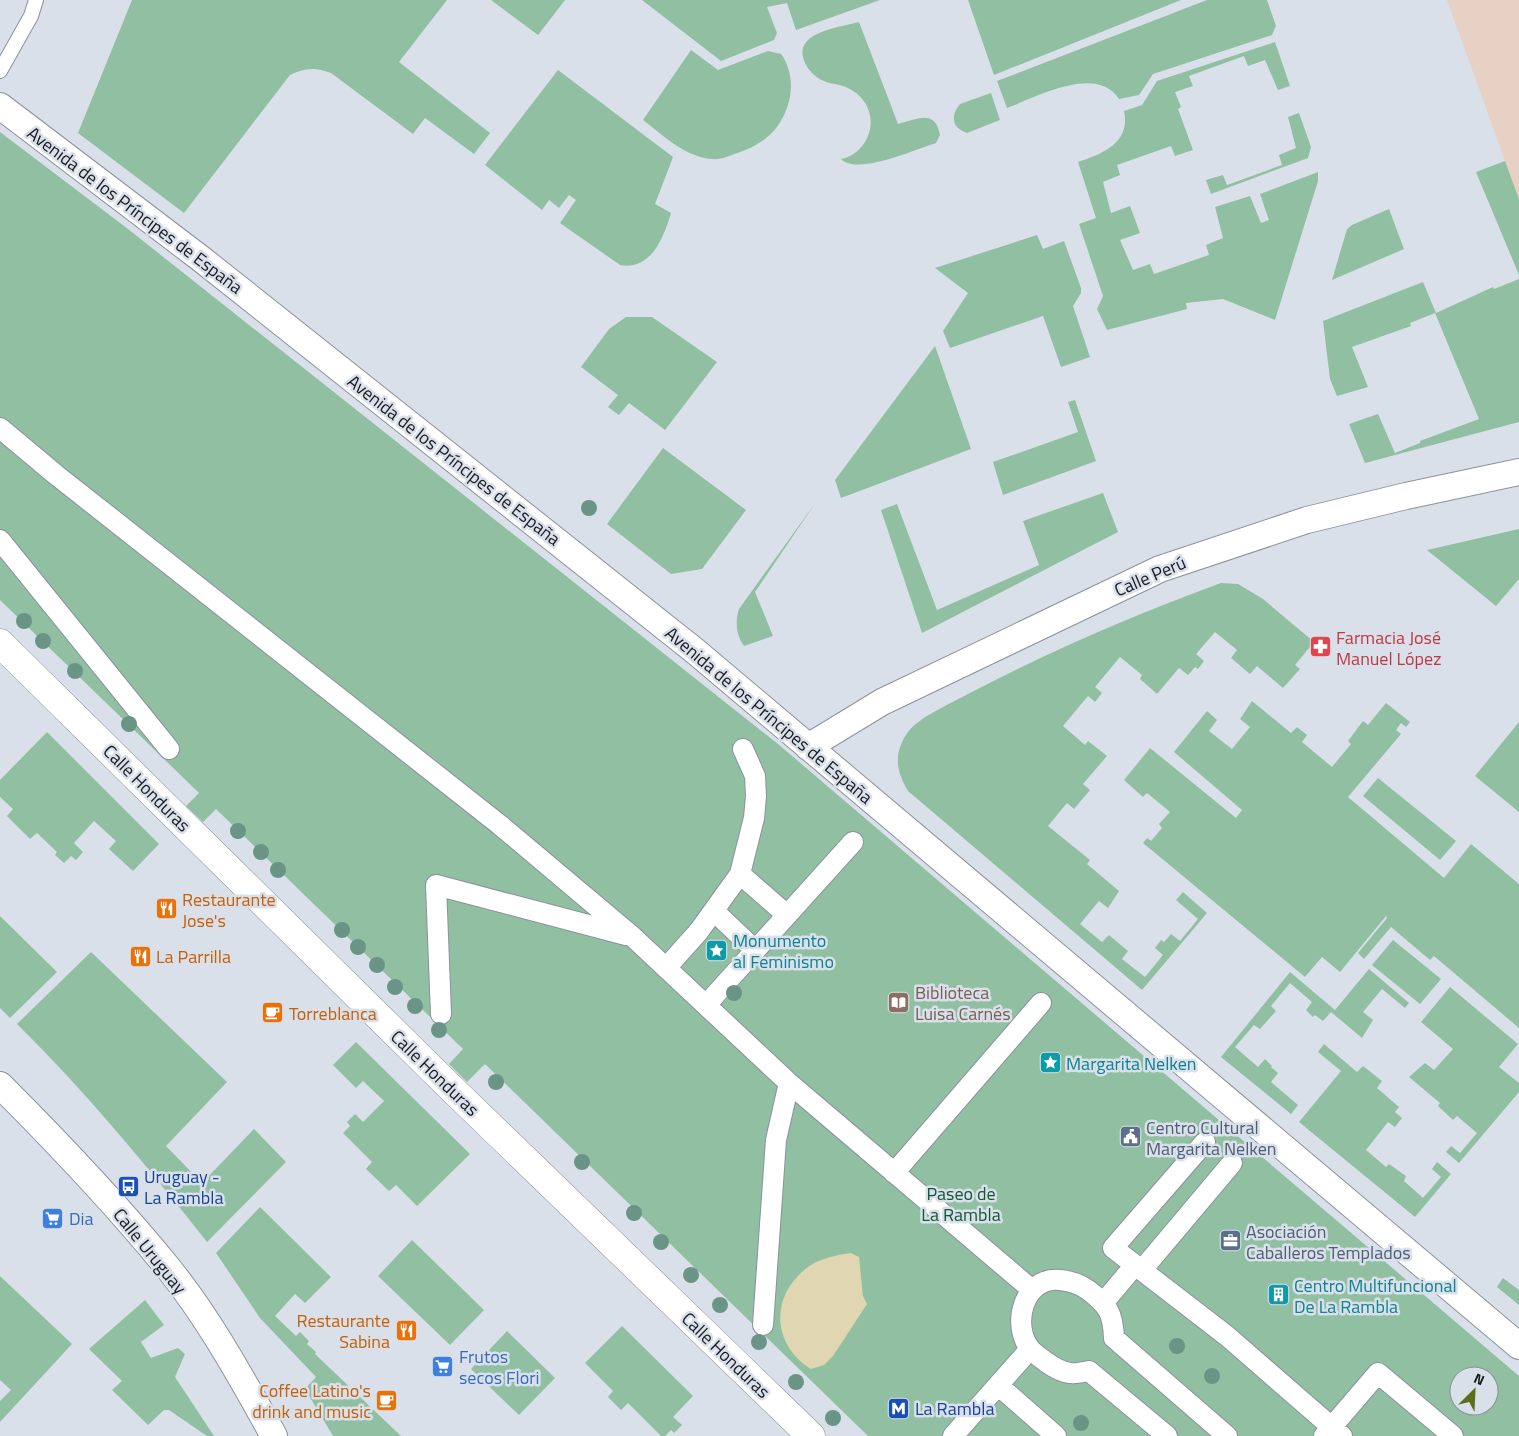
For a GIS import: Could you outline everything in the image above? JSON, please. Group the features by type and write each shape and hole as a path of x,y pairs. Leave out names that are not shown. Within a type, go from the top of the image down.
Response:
{"street":[{"name":"Avenida de los Príncipes de España","path":"0,106 232,283 695,651 1519,1346"},
{"path":"0,428 55,474 500,825 633,937 789,1083 1031,1289"},
{"name":"Calle Perú","path":"808,747 882,702 1160,569 1307,520 1406,496 1519,472"},
{"path":"0,540 169,749"},
{"name":"Calle Honduras","path":"0,643 448,1085 811,1436"},
{"path":"666,968 715,912 740,874 754,818 756,796 755,776 743,749"},
{"path":"706,1005 853,842"},
{"path":"740,874 787,915"},
{"path":"441,1014 436,885 633,937"},
{"path":"715,912 755,950"},
{"path":"894,1173 1041,1003"},
{"path":"763,1325 776,1140 789,1083"},
{"name":"Calle Uruguay","path":"0,1085 63,1149 170,1270 233,1362 274,1436"},
{"path":"1205,1142 1113,1248 1227,1336 1333,1433 1378,1373 1453,1436"},
{"path":"1104,1302 1139,1268 1232,1164"},
{"path":"1167,1436 1089,1371 1070,1373 1055,1368 1030,1349 1023,1330 1022,1315 1031,1289 1041,1283 1056,1279 1069,1281 1084,1287 1104,1302 1113,1320 1114,1338 1227,1436"},
{"path":"953,1436 1030,1349"},
{"path":"999,1386 1056,1436"}],"lane":[{"path":"0,71 31,16 36,0"}],"shaded area":[{"path":"1447,0 1519,0 1519,199 1505,161"}],"green space":[{"path":"132,0 447,0 399,62 490,133 474,154 425,118 413,134 331,73 315,69 300,71 290,75 184,213 78,133"},
{"path":"491,0 565,0 538,35"},
{"path":"642,0 880,0 796,30 787,3 767,7 777,33 774,40 721,61"},
{"path":"968,0 1181,0 994,75"},
{"path":"1207,0 1267,0 1276,26 1272,35 1153,74 1139,95 1119,99 1109,89 1096,84 1081,84 1050,91 1007,108 997,81"},
{"path":"859,22 898,124 924,118 934,121 940,135 936,143 873,163 860,165 841,159 856,152 862,146 870,130 870,114 863,100 851,90 824,81 813,74 804,60 803,48 807,41 822,32"},
{"path":"1275,42 1290,86 1278,90 1265,60 1248,66 1244,56 1189,76 1193,86 1175,92 1181,107 1178,109 1193,150 1175,156 1171,146 1117,165 1120,175 1103,182 1111,213 1130,206 1140,233 1120,240 1133,270 1150,264 1154,274 1209,255 1206,245 1223,238 1215,207 1250,196 1261,223 1269,220 1260,194 1318,172 1318,181 1275,320 1223,299 1186,303 1187,309 1107,330 1097,309 1103,296 1079,224 1096,218 1078,162 1113,146 1123,131 1125,122 1124,111 1142,105 1157,81"},
{"path":"691,50 718,70 768,51 781,54 787,64 790,76 790,99 781,121 774,131 765,139 744,150 725,158 712,159 684,150 643,120"},
{"path":"558,70 673,157 655,204 671,213 660,242 648,258 640,263 620,265 560,223 576,200 569,195 559,208 549,200 542,210 485,165"},
{"path":"991,93 1000,120 967,133 958,128 954,117 960,104"},
{"path":"1299,113 1311,147 1308,158 1211,194 1206,180 1223,175 1227,185 1282,165 1279,155 1296,148 1288,117"},
{"name":"Paseo de La Rambla","path":"0,132 128,229 778,744 1519,1376 1519,1436 868,1436 485,1064 467,1082 449,1064 463,1049 216,809 203,822 186,806 199,793 0,600"},
{"path":"1505,161 1519,199 1519,275 1476,172"},
{"path":"1389,209 1404,249 1332,280 1347,229"},
{"path":"1037,235 1043,249 1064,241 1081,288 1081,293 1073,306 1090,357 1061,367 1043,316 950,348 943,331 968,293 935,268"},
{"path":"1519,279 1519,422 1365,463 1349,424 1378,414 1395,453 1420,443 1420,441 1479,419 1435,313 1410,323 1411,326 1352,347 1368,387 1337,396 1330,379 1323,321 1423,282 1436,313 1493,287 1494,289"},
{"path":"626,317 652,317 717,362 665,430 629,403 619,415 608,407 618,395 581,367 609,329"},
{"path":"935,346 971,449 841,498 835,480"},
{"path":"1075,400 1096,461 1003,495 993,462 1078,432 1068,402"},
{"path":"663,448 746,510 702,569 671,574 607,524"},
{"path":"1103,493 1118,532 922,633 881,510 897,504 937,610 1039,565 1023,521"},
{"path":"816,502 755,592 773,636 744,646 737,628 739,609"},
{"path":"1519,529 1519,579 1496,606 1427,550"},
{"path":"1221,583 1238,584 1263,599 1314,642 1295,665 1300,669 1283,688 1257,666 1250,674 1231,658 1237,650 1215,632 1196,654 1204,661 1198,669 1195,667 1188,675 1179,668 1157,694 1140,679 1142,675 1120,657 1095,687 1102,693 1095,702 1088,696 1063,726 1085,745 1088,741 1107,756 1083,784 1090,790 1074,809 1067,803 1048,826 1090,860 1087,864 1119,891 1108,908 1099,901 1080,924 1102,942 1109,935 1128,951 1122,959 1145,977 1163,955 1155,948 1161,940 1164,942 1171,934 1180,941 1198,919 1176,900 1183,892 1207,913 1142,990 908,791 899,769 898,755 908,732 927,716 997,679 1092,635"},
{"path":"1252,701 1291,733 1297,727 1307,735 1302,742 1332,767 1351,744 1348,741 1363,721 1368,725 1386,703 1410,722 1406,727 1401,723 1396,730 1401,734 1348,797 1444,878 1471,844 1519,884 1519,1028 1434,956 1430,960 1391,927 1364,959 1358,953 1387,918 1386,916 1340,972 1322,957 1305,977 1143,843 1147,838 1151,841 1162,828 1159,824 1170,812 1147,793 1143,797 1124,780 1150,748 1236,818 1242,810 1174,752 1207,711 1217,720 1209,731 1232,749 1250,727 1240,719"},
{"path":"1519,722 1519,812 1475,776"},
{"path":"47,732 159,844 133,871 109,849 116,841 94,821 74,843 83,852 76,860 71,856 64,863 55,855 57,852 37,833 30,839 7,816 13,809 0,797 0,780"},
{"path":"1378,778 1456,841 1440,860 1363,796"},
{"path":"0,916 57,972 10,1018 0,1008"},
{"path":"1393,940 1441,979 1420,1004 1372,965"},
{"path":"91,952 227,1082 166,1146 202,1183 254,1129 286,1162 207,1242 115,1130 17,1024"},
{"path":"1369,969 1409,1003 1405,1008 1382,989 1363,1012 1373,1020 1362,1038 1331,1012 1323,1021 1315,1015 1313,1017 1306,1010 1312,1002 1290,983 1271,1006 1276,1011 1260,1029 1254,1025 1235,1047 1258,1067 1265,1059 1278,1073 1271,1082 1298,1105 1291,1114 1221,1057 1290,972 1335,1010"},
{"path":"1450,987 1518,1044 1499,1067 1519,1083 1519,1092 1459,1163 1446,1152 1451,1146 1460,1153 1477,1133 1457,1116 1453,1120 1438,1106 1440,1103 1409,1077 1425,1063 1434,1070 1453,1049 1421,1022"},
{"path":"356,1042 470,1154 417,1206 396,1185 389,1191 366,1169 372,1162 343,1133 350,1126 347,1122 355,1114 363,1122 384,1101 363,1081 356,1088 333,1065"},
{"path":"1324,1044 1357,1072 1363,1066 1382,1081 1377,1088 1399,1107 1395,1112 1402,1118 1395,1127 1388,1122 1366,1150 1386,1167 1389,1164 1406,1176 1404,1181 1423,1198 1441,1177 1432,1169 1437,1162 1451,1174 1415,1217 1299,1122 1341,1071 1318,1052"},
{"path":"260,1207 331,1277 305,1303 295,1294 275,1316 296,1336 300,1332 309,1341 307,1344 316,1352 315,1354 401,1436 333,1436 305,1389 316,1377 260,1318 216,1253"},
{"path":"412,1240 484,1310 450,1345 378,1276"},
{"path":"0,1276 72,1344 0,1422 0,1401 11,1390 0,1380"},
{"path":"1503,1278 1519,1290 1519,1305 1497,1287"},
{"path":"145,1300 164,1325 141,1342 151,1358 178,1348 185,1354 175,1377 214,1436 207,1436 169,1410 164,1410 148,1425 112,1390 122,1381 89,1349"},
{"path":"622,1326 693,1396 673,1417 682,1425 674,1433 671,1430 665,1436 661,1436 628,1403 621,1410 608,1397 613,1391 585,1363"},
{"path":"507,1331 555,1378 519,1415 471,1369"}],"sand":[{"path":"851,1253 859,1257 863,1296 867,1304 833,1356 824,1365 811,1369 798,1359 788,1346 782,1333 780,1319 782,1305 787,1291 796,1278 808,1267 823,1259"}],"place":[{"name":"Farmacia José Manuel López","path":"1320,647"},
{"name":"Restaurante Jose's","path":"166,909"},
{"name":"Monumento al Feminismo","path":"717,950"},
{"name":"La Parrilla","path":"140,956"},
{"name":"Biblioteca Luisa Carnés","path":"899,1002"},
{"name":"Torreblanca","path":"273,1013"},
{"name":"Margarita Nelken","path":"1050,1063"},
{"name":"Centro Cultural Margarita Nelken","path":"1130,1137"},
{"name":"Uruguay - La Rambla","path":"128,1186"},
{"name":"Dia","path":"53,1218"},
{"name":"Asociación Caballeros Templados","path":"1230,1241"},
{"name":"Centro Multifuncional De La Rambla","path":"1278,1295"},
{"name":"Restaurante Sabina","path":"406,1330"},
{"name":"Frutos secos Flori","path":"443,1366"},
{"name":"Coffee Latino's drink and music","path":"387,1400"},
{"name":"La Rambla","path":"899,1408"}]}
